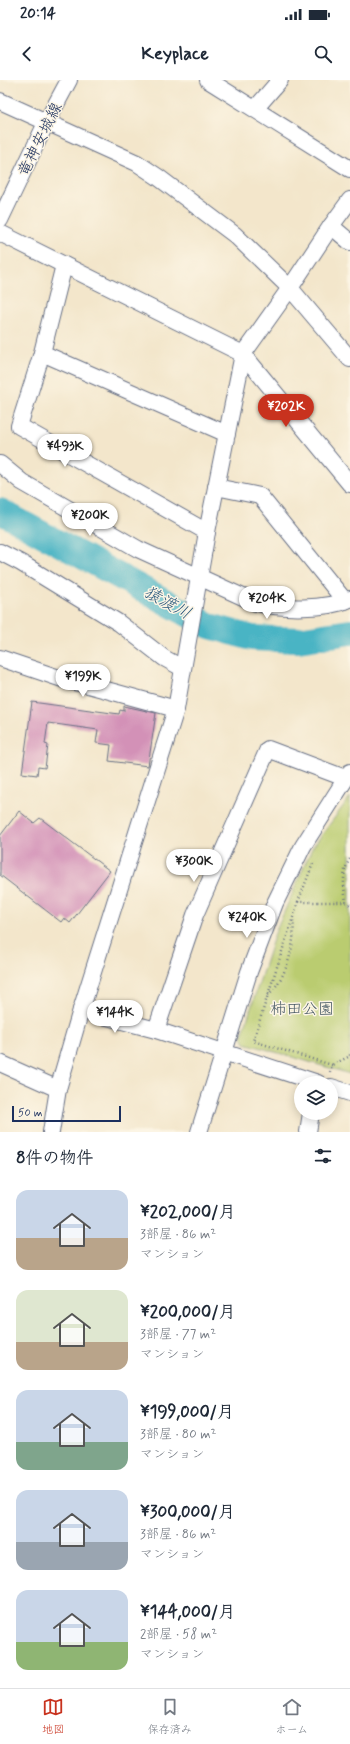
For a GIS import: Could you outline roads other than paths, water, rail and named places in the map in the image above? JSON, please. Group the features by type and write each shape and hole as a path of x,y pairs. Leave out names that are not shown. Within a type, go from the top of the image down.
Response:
{"street":[{"name":"竜神安城線","path":"0,220 47,121 69,80"},
{"path":"208,80 350,169"},
{"path":"255,109 280,80"},
{"path":"0,101 47,121 137,164 158,177 235,236 290,288 350,359"},
{"path":"51,1132 58,1090 81,1010 176,709 183,662 207,532 243,354 350,200"},
{"path":"331,226 350,242"},
{"path":"0,233 243,354 350,484"},
{"path":"64,265 42,353 19,426 207,532"},
{"path":"42,353 227,434"},
{"path":"0,464 22,482 198,582 256,603 273,607 315,606 348,600 260,496 216,488"},
{"path":"0,552 119,622 164,658 183,662"},
{"path":"0,658 68,681 176,709"},
{"path":"156,1030 195,915 268,749 348,775 303,846 275,903 249,972 225,1054 199,1132"},
{"path":"81,1010 156,1030 225,1054 299,1076"},
{"path":"0,1063 58,1090"},
{"path":"338,1089 350,1093"},
{"path":"308,1132 310,1120"}],"waterway":[{"name":"猿渡川","path":"0,511 210,626 252,638 298,640 350,632"}],"park label":[{"name":"柿田公園","path":"302,1008"}]}
